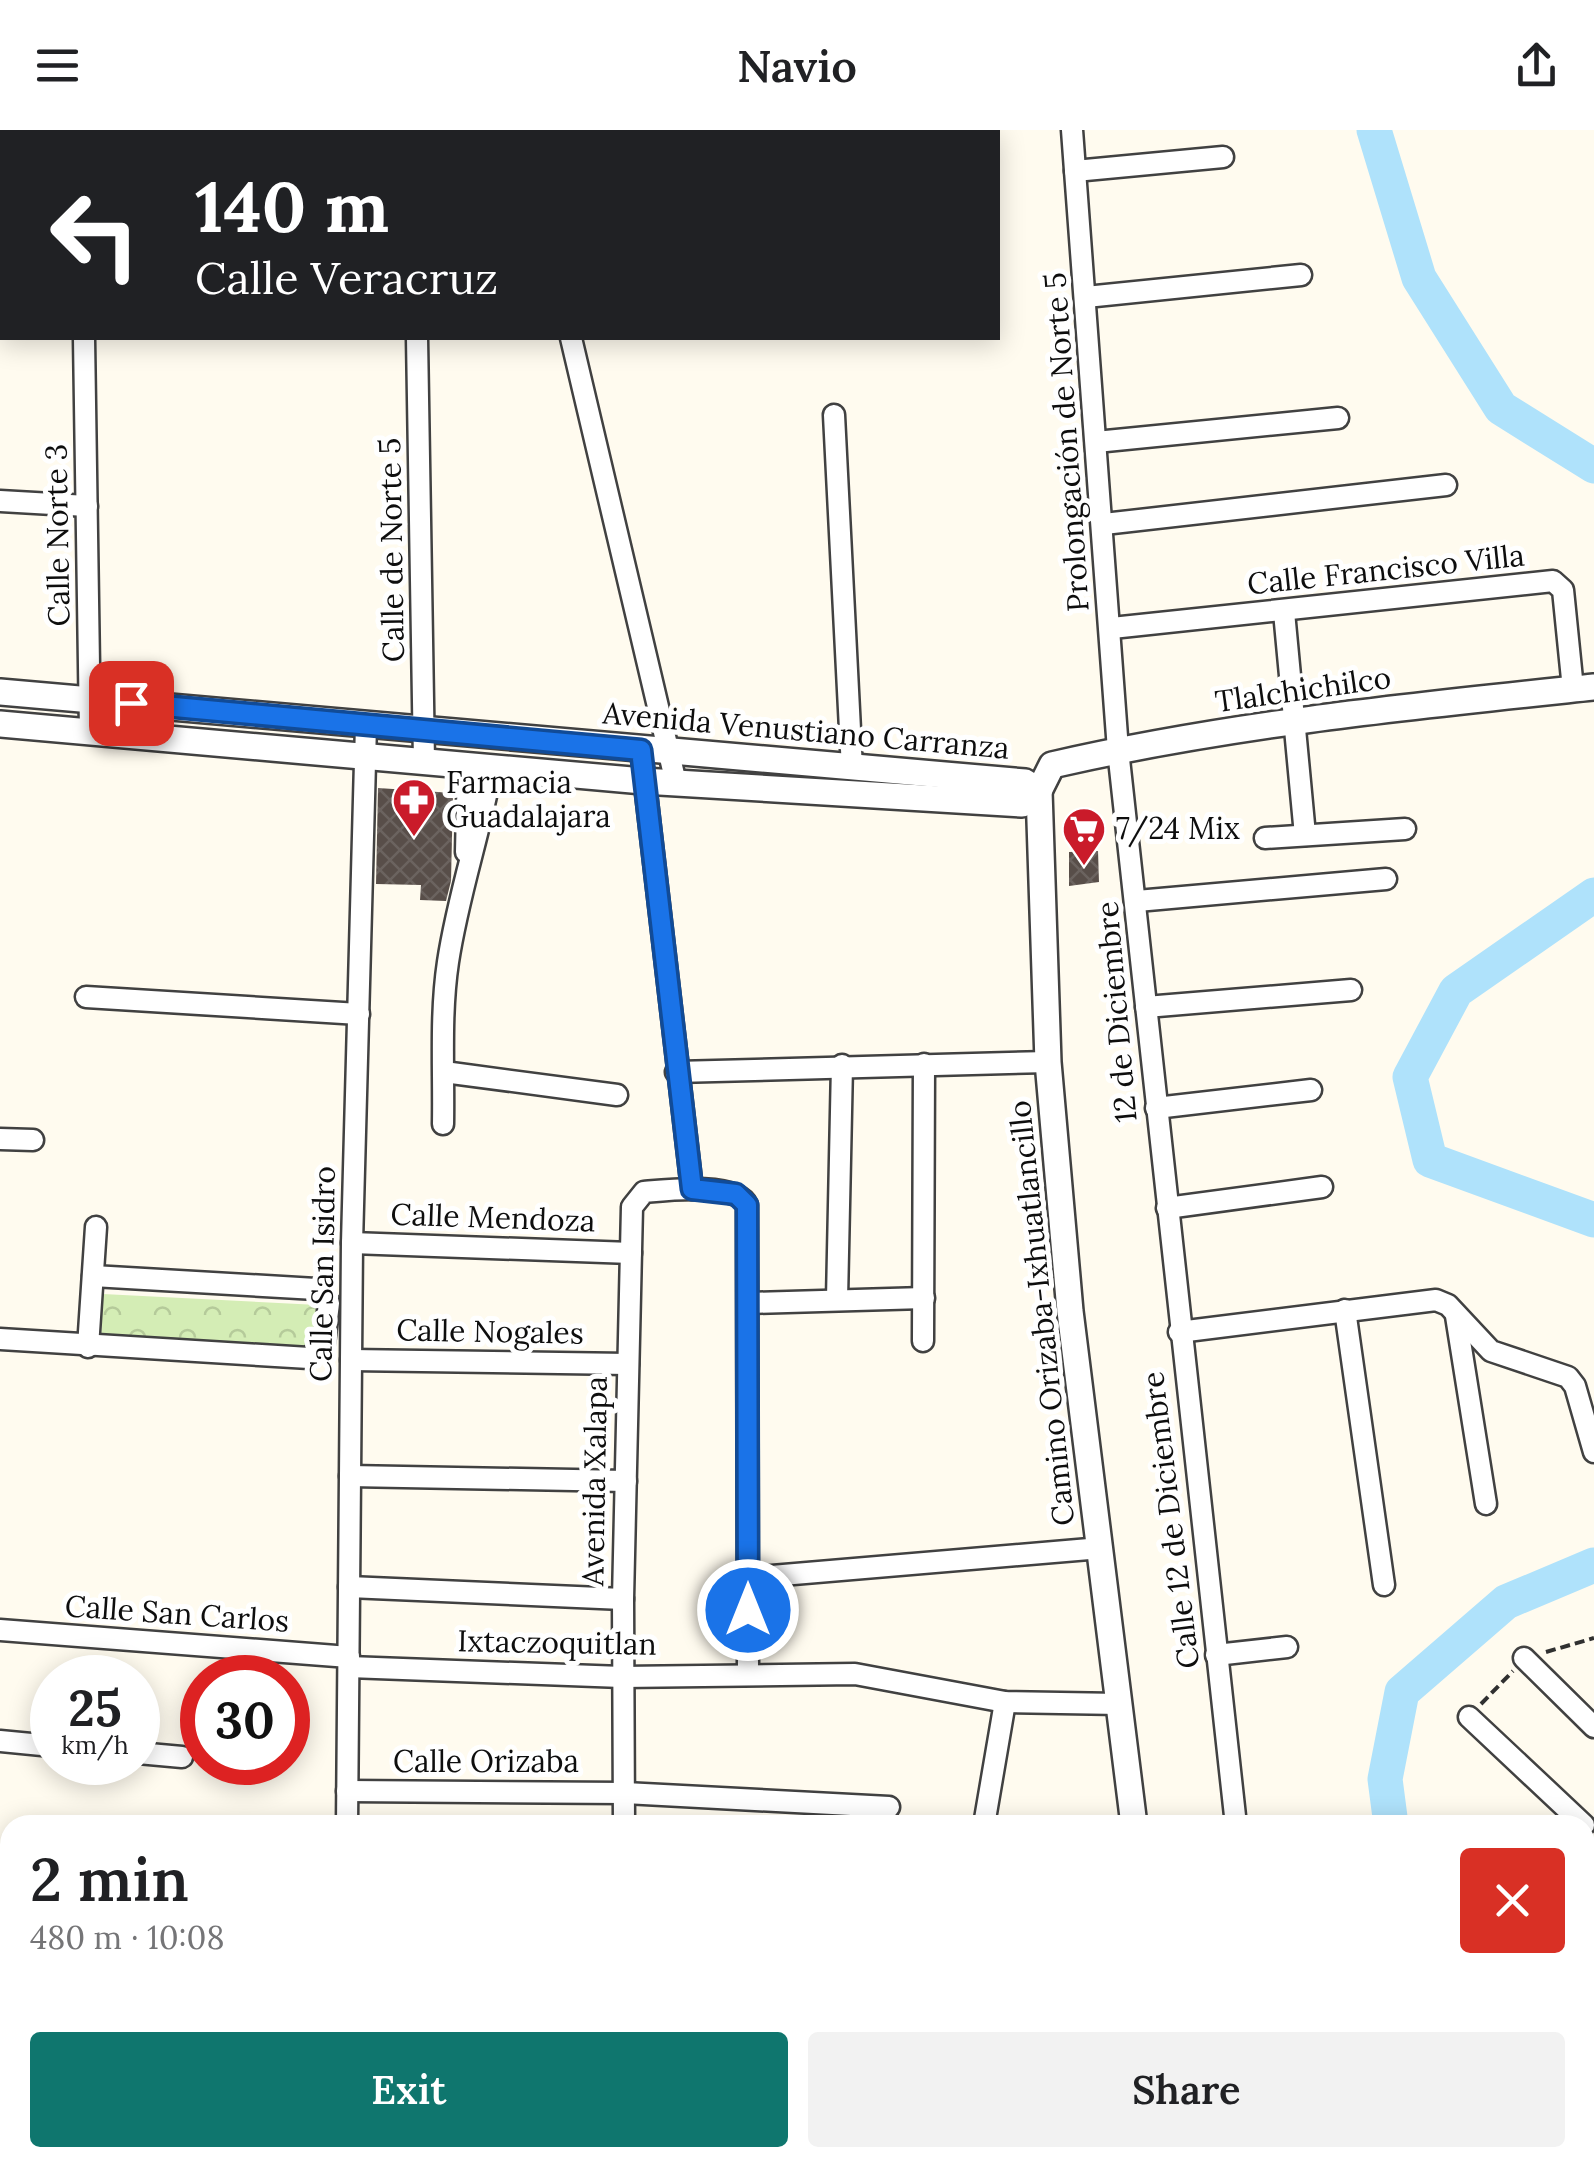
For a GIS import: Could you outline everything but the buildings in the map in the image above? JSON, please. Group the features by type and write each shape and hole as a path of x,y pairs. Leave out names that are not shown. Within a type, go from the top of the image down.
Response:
{"street":[{"name":"Prolongación de Norte 5","path":"1072,130 1112,628 1118,750"},
{"path":"1075,171 1223,157"},
{"path":"1086,297 1301,276"},
{"name":"Calle Norte 3","path":"84,340 90,731"},
{"name":"Calle de Norte 5","path":"418,340 424,762"},
{"path":"571,340 672,752 676,783"},
{"path":"834,416 852,768"},
{"path":"1096,442 1338,418"},
{"path":"1104,524 1446,485"},
{"path":"0,501 87,506"},
{"name":"Calle Francisco Villa","path":"1112,628 1554,581 1563,590 1584,688"},
{"path":"1284,612 1305,835"},
{"name":"Tlalchichilco","path":"1039,791 1052,765 1118,750 1296,721 1584,688"},
{"name":"Avenida Venustiano Carranza","path":"0,692 1025,782 1039,791 1022,804 676,783 0,724"},
{"name":"Calle San Isidro","path":"347,1815 352,1243 366,724"},
{"path":"641,750 692,1189 736,1194 745,1200 750,1303 748,1674"},
{"name":"12 de Diciembre","path":"1118,750 1167,1208"},
{"path":"443,1124 448,964 480,765"},
{"name":"Camino Orizaba-Ixhuatlancillo","path":"1039,791 1048,1062 1070,1311 1133,1815"},
{"path":"1265,838 1405,829"},
{"path":"1137,901 1386,879"},
{"path":"1146,1007 1351,990"},
{"path":"86,997 359,1014"},
{"path":"676,1072 1048,1062"},
{"path":"923,1341 924,1064"},
{"path":"838,1299 842,1066"},
{"path":"444,1072 618,1094"},
{"path":"1156,1108 1312,1090"},
{"path":"0,1139 33,1140"},
{"path":"1167,1208 1322,1188"},
{"name":"Avenida Xalapa","path":"624,1815 623,1599 631,1252 636,1197 644,1192 692,1189"},
{"name":"Calle 12 de Diciembre","path":"1167,1208 1235,1815"},
{"path":"88,1347 96,1227"},
{"name":"Calle Mendoza","path":"352,1243 631,1252"},
{"path":"0,1339 309,1358 324,1344 330,1303 322,1291 93,1276"},
{"path":"750,1303 924,1298"},
{"path":"1180,1332 1423,1299 1448,1305 1491,1351 1568,1377 1575,1386 1594,1452"},
{"path":"1345,1310 1384,1585"},
{"path":"1456,1314 1486,1504"},
{"name":"Calle Nogales","path":"352,1360 628,1364"},
{"path":"350,1476 626,1481"},
{"path":"748,1578 1101,1548"},
{"path":"349,1588 623,1599"},
{"name":"Calle San Carlos","path":"0,1630 349,1662"},
{"path":"1216,1655 1287,1646"},
{"path":"1524,1658 1594,1727"},
{"name":"Ixtaczoquitlan","path":"349,1662 622,1677 885,1676 1005,1702 1120,1704"},
{"path":"986,1815 1005,1702"},
{"path":"1469,1717 1573,1815"},
{"path":"0,1741 30,1744"},
{"name":"Calle Orizaba","path":"348,1792 624,1793 889,1807"}],"green space":[{"path":"103,1294 318,1305 316,1349 101,1337"}],"waterway":[{"path":"1374,130 1419,278 1501,408 1594,466"},
{"path":"1594,895 1456,991 1410,1077 1430,1160 1594,1220"},
{"path":"1390,1815 1385,1779 1402,1692 1506,1602 1594,1565"}],"place":[{"name":"Farmacia Guadalajara","path":"414,838"},
{"name":"7/24 Mix","path":"1084,867"}],"route":[{"path":"131,703 641,750 692,1189 736,1194 747,1205 748,1610"}]}
